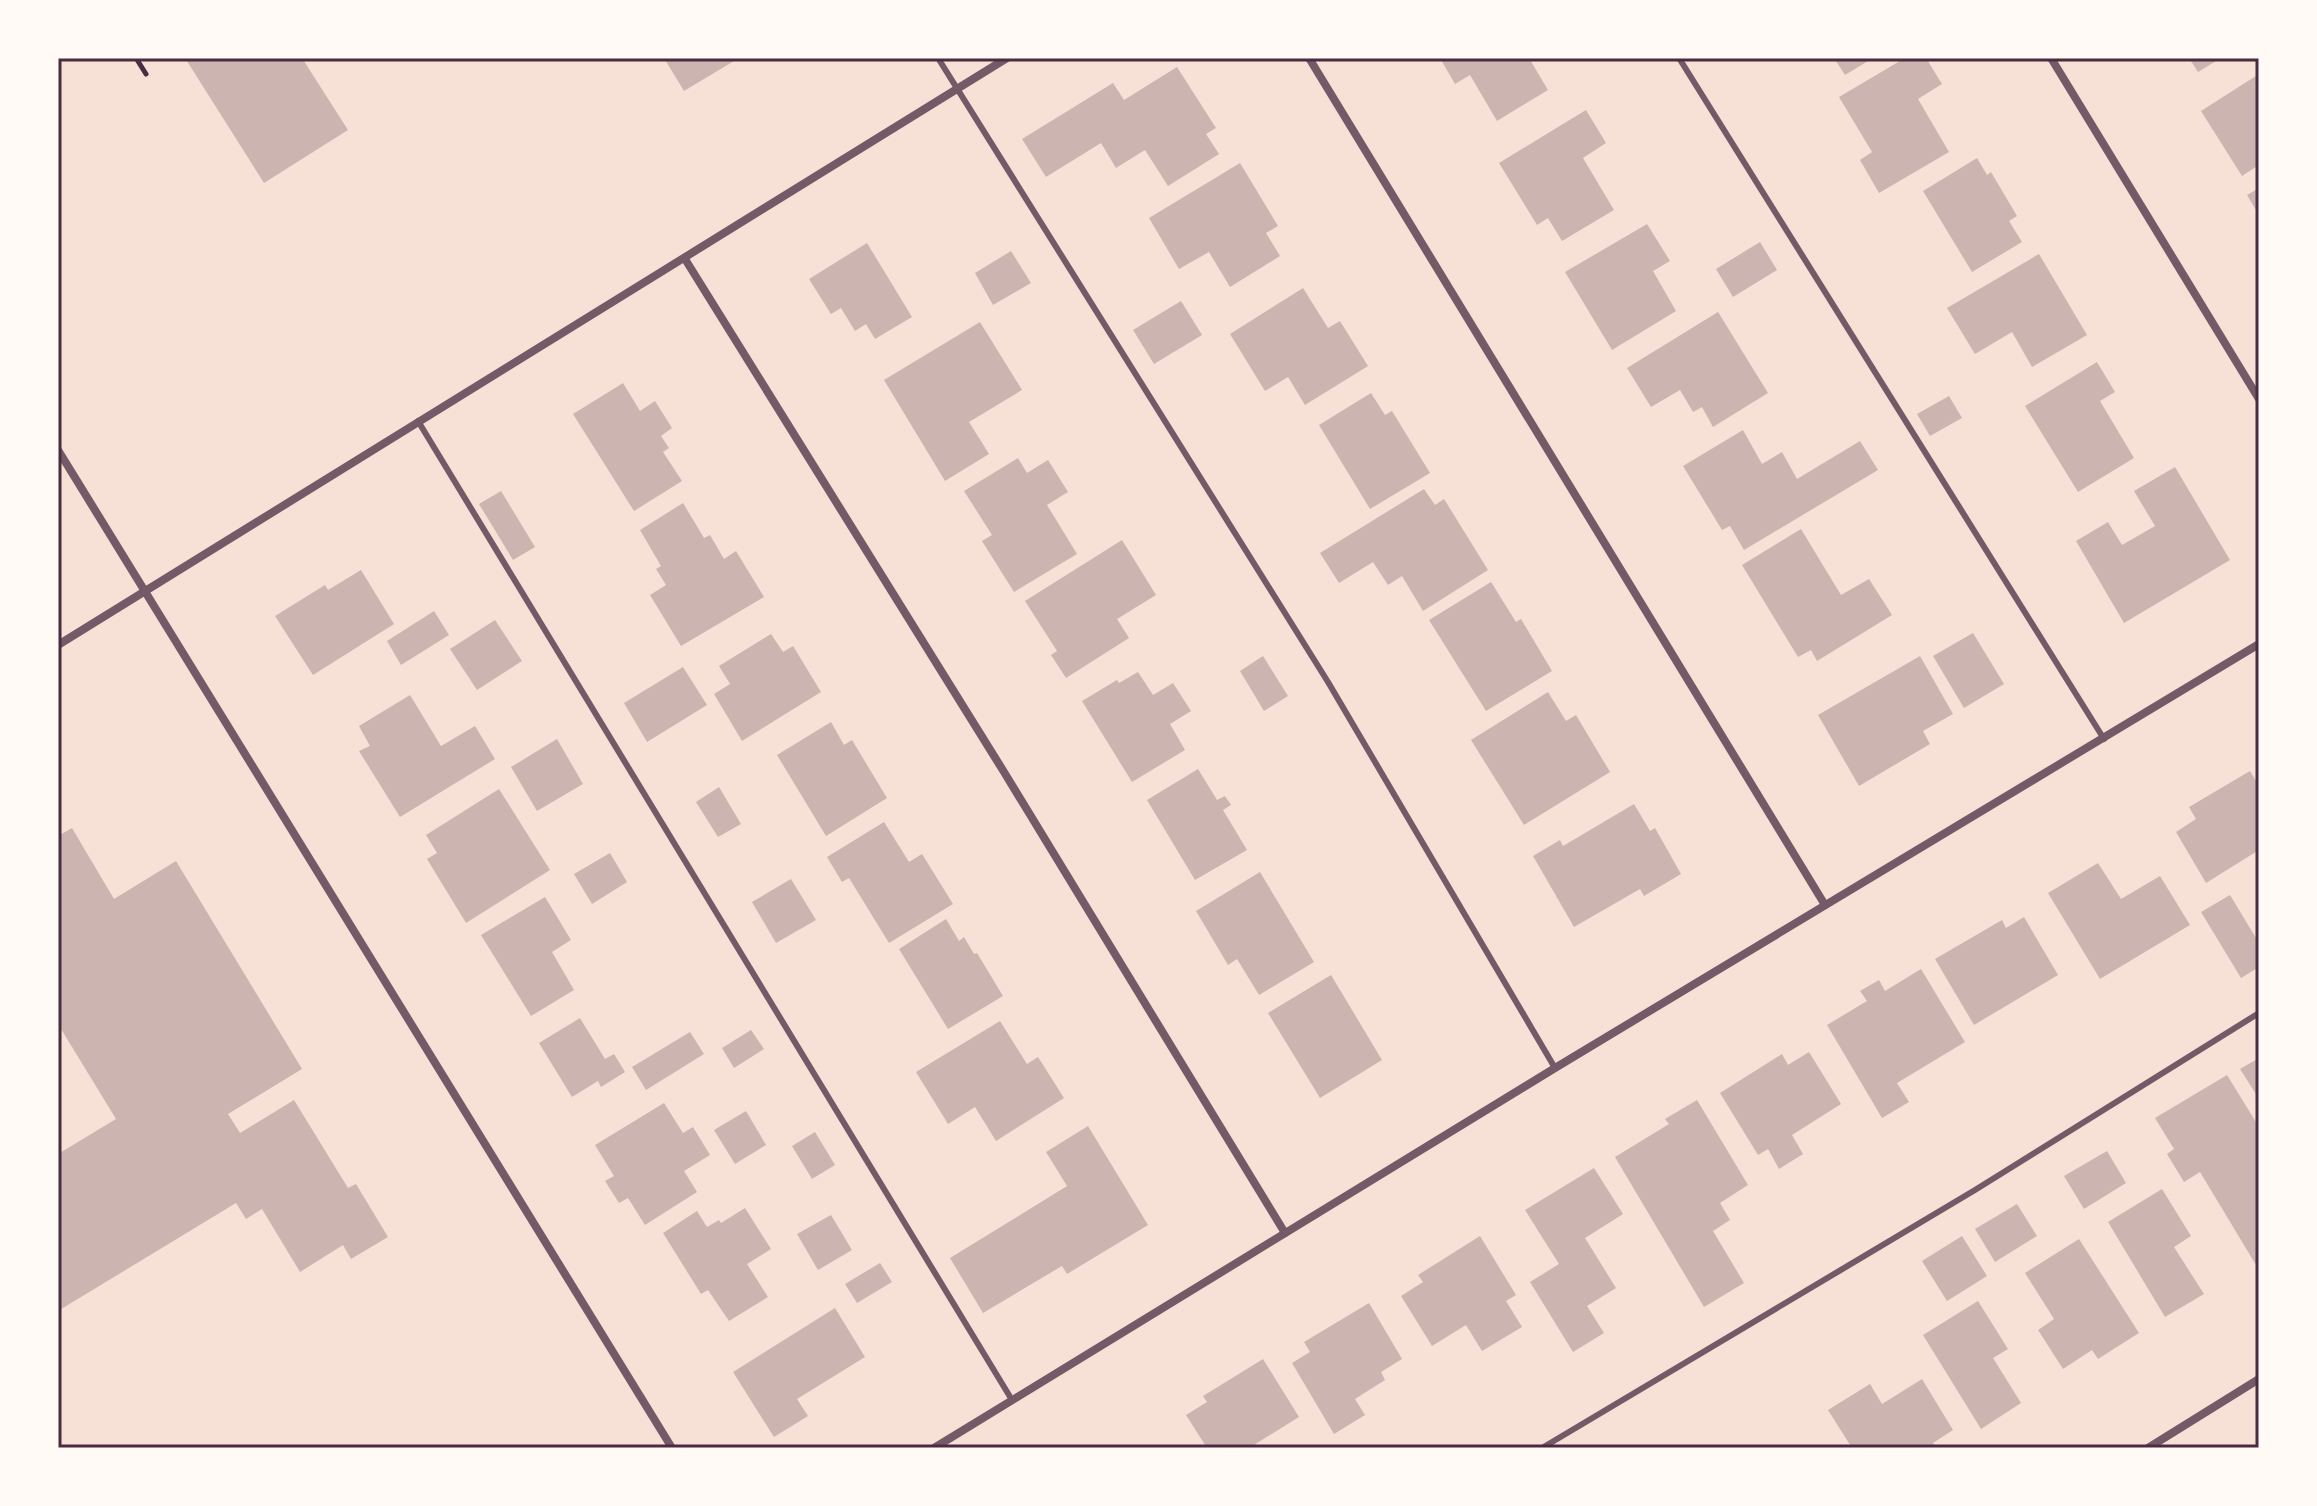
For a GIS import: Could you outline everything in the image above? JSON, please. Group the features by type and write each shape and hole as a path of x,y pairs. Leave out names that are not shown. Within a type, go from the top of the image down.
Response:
{"street":[{"path":"58,645 1007,58"},
{"path":"1309,58 1825,905"},
{"path":"2051,58 2259,399"},
{"path":"685,259 1004,772 1285,1233"},
{"path":"58,450 672,1448"},
{"path":"934,1448 1555,1068 2259,644"},
{"path":"2148,1448 2259,1379"}],"lane":[{"path":"938,58 1328,682 1555,1068"},
{"path":"1679,58 2104,739"},
{"path":"418,421 1012,1400"},
{"path":"1542,1448 1975,1190 2259,1013"}],"path":[{"path":"136,58 146,74"}],"building":[{"path":"185,58 302,58 348,130 264,183"},
{"path":"664,58 739,58 684,91"},
{"path":"1440,58 1529,58 1548,90 1497,121 1470,75 1455,84"},
{"path":"1834,58 1873,58 1845,75"},
{"path":"1905,58 1926,58 1942,84 1918,99 1949,152 1879,193 1860,160 1872,152 1839,97"},
{"path":"2189,58 2221,58 2198,72"},
{"path":"1177,67 1216,128 1206,134 1219,154 1168,186 1145,150 1116,168 1101,143 1046,177 1022,139 1113,83 1124,100"},
{"path":"2259,74 2259,165 2242,176 2201,111"},
{"path":"1586,110 1606,143 1583,158 1614,210 1562,241 1548,218 1537,225 1499,163"},
{"path":"1977,158 1987,175 1991,172 2017,216 2009,221 2022,242 1972,272 1923,191"},
{"path":"1240,163 1278,226 1266,233 1280,256 1230,287 1209,252 1179,269 1149,218"},
{"path":"2259,188 2259,215 2247,195"},
{"path":"1647,224 1670,261 1653,271 1676,311 1612,350 1565,272"},
{"path":"1760,242 1777,270 1733,297 1716,269"},
{"path":"867,243 912,317 875,339 866,324 855,331 841,308 831,314 809,279"},
{"path":"1011,251 1031,283 993,305 975,273"},
{"path":"2039,254 2087,335 2032,367 2012,332 1975,354 1947,308"},
{"path":"1303,288 1328,328 1340,321 1368,366 1305,405 1288,377 1265,391 1230,334"},
{"path":"1181,301 1202,335 1154,364 1133,330"},
{"path":"1718,312 1768,393 1713,427 1702,407 1693,412 1680,390 1651,407 1627,368"},
{"path":"980,322 1022,390 969,422 989,454 945,481 884,380"},
{"path":"2097,362 2115,392 2100,401 2134,458 2078,492 2025,406"},
{"path":"623,383 640,411 655,401 672,428 661,436 669,448 663,452 682,481 634,511 573,414"},
{"path":"1371,393 1385,415 1392,411 1430,473 1370,509 1319,425"},
{"path":"1949,396 1962,418 1930,436 1917,414"},
{"path":"1743,430 1762,464 1782,452 1797,479 1860,441 1878,470 1744,550 1730,526 1722,530 1683,466"},
{"path":"1018,458 1027,473 1048,460 1068,492 1047,505 1077,554 1014,592 982,541 992,535 964,491"},
{"path":"2175,467 2230,560 2124,623 2076,541 2108,522 2122,545 2155,526 2134,491"},
{"path":"1424,489 1435,505 1444,499 1488,570 1423,611 1402,576 1388,585 1373,562 1339,583 1320,553"},
{"path":"501,491 535,547 513,560 479,504"},
{"path":"683,503 704,538 710,535 724,559 736,551 764,597 681,646 650,595 666,585 656,569 661,566 640,530"},
{"path":"1801,529 1841,595 1869,579 1892,615 1817,661 1811,650 1798,657 1742,565"},
{"path":"1122,540 1156,595 1117,619 1129,638 1066,678 1051,655 1057,651 1025,601"},
{"path":"361,570 394,624 313,675 275,616 325,585 328,590"},
{"path":"1491,582 1516,622 1521,619 1552,671 1486,711 1429,620"},
{"path":"434,611 449,635 401,665 387,641"},
{"path":"495,620 522,661 477,690 450,649"},
{"path":"1973,633 2004,684 1964,708 1933,656"},
{"path":"771,634 783,652 793,646 821,692 742,741 714,694 730,684 719,666"},
{"path":"1263,656 1288,696 1264,711 1240,671"},
{"path":"1920,656 1953,714 1923,731 1930,744 1859,786 1818,715"},
{"path":"683,667 707,705 647,742 624,703"},
{"path":"1138,672 1153,695 1173,683 1191,711 1170,724 1185,750 1132,782 1082,701 1117,680 1119,683"},
{"path":"1548,692 1566,721 1576,715 1610,772 1524,825 1471,740"},
{"path":"410,695 441,746 475,726 495,759 400,817 359,751 370,746 359,726"},
{"path":"831,722 844,745 852,740 887,798 826,836 777,755"},
{"path":"557,739 583,784 537,811 511,767"},
{"path":"1198,769 1217,800 1225,796 1231,805 1223,810 1247,850 1195,880 1147,800"},
{"path":"2250,771 2259,786 2259,850 2206,883 2176,832 2196,819 2189,807"},
{"path":"719,787 741,824 718,837 696,802"},
{"path":"499,789 550,870 466,923 427,859 437,853 426,835"},
{"path":"1634,804 1650,831 1655,828 1681,874 1644,896 1640,889 1574,927 1533,856 1560,840 1563,846"},
{"path":"884,822 909,862 922,854 953,904 889,943 849,878 842,882 827,857"},
{"path":"72,828 114,899 176,861 302,1069 228,1114 240,1133 294,1100 348,1188 356,1184 388,1237 351,1259 343,1245 300,1272 262,1209 246,1219 236,1203 58,1311 58,1154 116,1119 58,1024 58,836"},
{"path":"610,853 627,882 592,904 574,874"},
{"path":"2098,863 2121,899 2160,876 2190,925 2100,979 2048,893"},
{"path":"1260,872 1314,962 1259,995 1237,959 1228,965 1196,911"},
{"path":"791,879 816,920 776,943 752,902"},
{"path":"2230,895 2259,943 2259,967 2241,978 2201,912"},
{"path":"545,897 571,940 552,952 574,990 531,1016 481,935"},
{"path":"2024,917 2058,975 1974,1025 1935,959 2002,920 2006,928"},
{"path":"946,919 959,941 964,937 974,954 977,953 1003,996 948,1029 899,949"},
{"path":"1921,969 1965,1042 1897,1083 1909,1102 1882,1118 1827,1025 1867,1001 1860,991 1879,980 1885,991"},
{"path":"1331,975 1382,1060 1320,1098 1268,1013"},
{"path":"580,1018 605,1059 614,1054 625,1072 601,1087 598,1081 572,1097 539,1043"},
{"path":"1000,1021 1027,1064 1038,1057 1064,1098 996,1141 975,1107 948,1124 916,1072"},
{"path":"751,1030 764,1049 734,1068 722,1048"},
{"path":"690,1032 704,1054 646,1090 632,1067"},
{"path":"1809,1052 1841,1104 1792,1135 1803,1154 1779,1169 1768,1149 1758,1155 1720,1093 1782,1054 1788,1065"},
{"path":"2259,1058 2259,1099 2240,1069"},
{"path":"2227,1075 2259,1127 2259,1270 2200,1172 2184,1182 2167,1154 2174,1149 2155,1118"},
{"path":"1697,1100 1748,1185 1720,1203 1730,1220 1713,1231 1744,1283 1704,1307 1615,1157 1669,1124 1665,1119"},
{"path":"664,1103 683,1133 693,1127 710,1155 684,1171 697,1192 645,1225 628,1198 619,1203 605,1181 614,1176 595,1145"},
{"path":"746,1111 766,1145 735,1164 714,1130"},
{"path":"1088,1126 1148,1225 1067,1274 1062,1266 983,1313 950,1258 1067,1186 1046,1152"},
{"path":"815,1132 835,1165 812,1179 792,1146"},
{"path":"2107,1151 2126,1183 2084,1209 2064,1176"},
{"path":"1594,1168 1623,1214 1585,1238 1616,1288 1587,1306 1604,1333 1573,1352 1530,1282 1559,1264 1525,1210"},
{"path":"2162,1189 2191,1236 2174,1247 2204,1294 2165,1317 2108,1222"},
{"path":"2017,1204 2037,1236 1995,1262 1975,1229"},
{"path":"745,1208 771,1249 747,1264 768,1297 729,1321 708,1290 701,1294 663,1233 697,1211 707,1227 719,1220 721,1223"},
{"path":"831,1215 852,1250 818,1270 797,1234"},
{"path":"1480,1236 1516,1295 1506,1301 1522,1327 1482,1351 1466,1325 1432,1346 1401,1296 1423,1282 1418,1275"},
{"path":"1962,1236 1987,1276 1947,1301 1922,1261"},
{"path":"2079,1239 2139,1333 2098,1359 2092,1350 2063,1369 2038,1330 2054,1319 2025,1273"},
{"path":"880,1263 892,1282 857,1303 845,1284"},
{"path":"1978,1301 2008,1349 1993,1358 2021,1403 1981,1429 1923,1335"},
{"path":"1369,1303 1402,1359 1381,1372 1385,1380 1355,1399 1365,1415 1334,1434 1292,1363 1310,1352 1304,1342"},
{"path":"835,1308 865,1357 797,1399 808,1416 774,1437 733,1372"},
{"path":"1263,1359 1299,1417 1249,1448 1207,1448 1186,1415 1207,1402 1203,1396"},
{"path":"1922,1379 1953,1430 1933,1443 1936,1448 1852,1448 1828,1410 1870,1384 1882,1404"}]}
